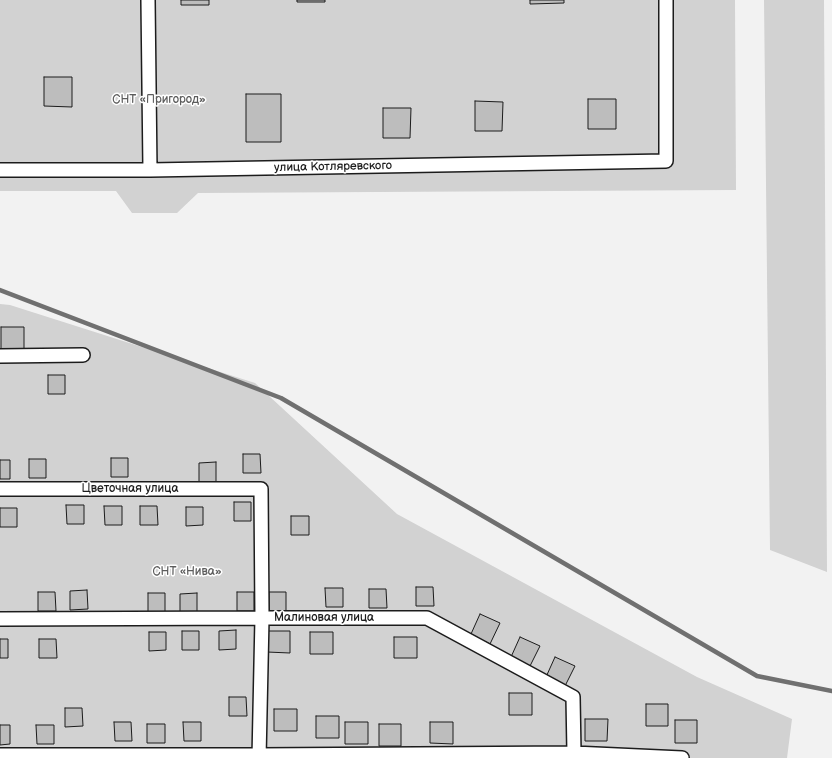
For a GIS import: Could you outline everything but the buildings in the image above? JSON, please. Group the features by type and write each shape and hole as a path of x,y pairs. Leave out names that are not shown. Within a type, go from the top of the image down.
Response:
{"street":[{"path":"148,0 150,170"},
{"name":"улица Котляревского","path":"0,170 150,170 666,161 666,0"},
{"path":"0,356 82,355"},
{"name":"Цветочная улица","path":"0,489 261,489 262,618"},
{"path":"259,756 262,618"},
{"name":"Малиновая улица","path":"0,619 427,618 573,697 574,752"},
{"path":"0,755 259,756 574,752 682,758"}],"green space":[{"name":"СНТ «Пригород»","path":"0,0 735,0 736,190 198,193 177,213 132,213 116,191 0,191"},
{"path":"764,0 824,0 827,572 770,550"},
{"name":"СНТ «Нива»","path":"0,304 10,305 255,383 397,514 697,677 792,719 787,758 0,758"}],"waterway":[{"path":"0,290 281,398 757,676 832,691"}]}
